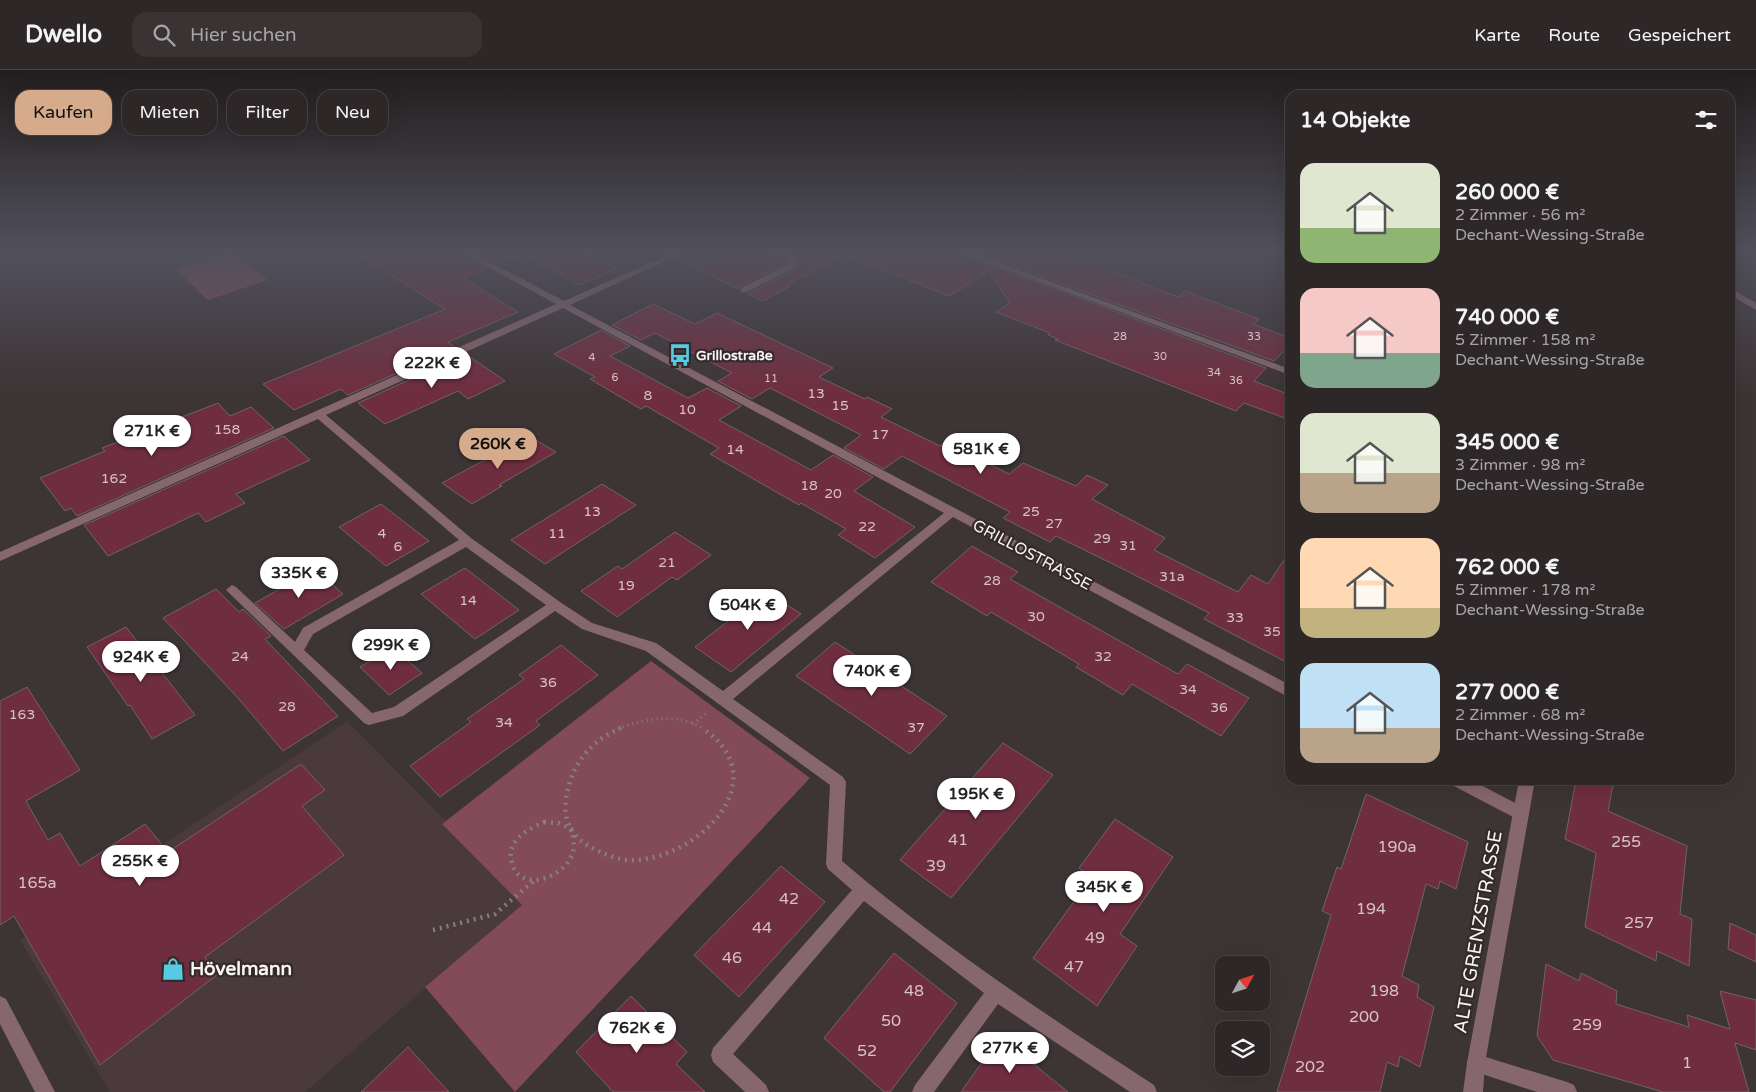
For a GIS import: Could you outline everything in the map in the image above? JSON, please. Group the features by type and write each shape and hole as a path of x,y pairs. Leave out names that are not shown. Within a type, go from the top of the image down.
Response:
{"street":[{"name":"GRILLOSTRASSE","path":"550,298 1285,689"},
{"path":"0,557 576,298"},
{"path":"1087,298 1285,370"},
{"path":"1740,298 1756,307"},
{"path":"319,414 467,541 555,605 587,626 651,647 838,782 834,864 863,890 995,993 1146,1092"},
{"path":"723,699 951,513"},
{"path":"297,651 308,631 467,541"},
{"path":"232,590 370,719 398,712 555,605"},
{"path":"1467,785 1520,813"},
{"name":"ALTE GRENZSTRASSE","path":"1474,1092 1476,1063 1526,785"},
{"path":"759,1092 720,1055 863,890"},
{"path":"922,1092 995,993"},
{"path":"0,1005 45,1092"},
{"path":"1476,1063 1567,1092"}],"path":[{"path":"570,829 566,797 573,770 592,745 619,728 650,719 680,719 706,729 725,748 733,772 729,800 712,827 685,848 651,859 617,859 588,846 570,829 558,823 544,822 528,828 516,840 510,853 512,866 520,876 536,879 550,876 564,867 573,854 574,840 570,829"},
{"path":"433,930 495,914 536,879"}],"shaded area":[{"path":"651,661 810,778 515,1092 425,987 522,905 442,824"},
{"path":"347,721 446,821 442,824 522,905 305,1092 110,1092 20,940"}],"building":[{"path":"427,298 495,298 518,312 448,342 455,347 348,395 341,389 294,410 263,384 445,309"},
{"path":"756,298 769,298 763,301"},
{"path":"1007,298 1078,298 1266,368 1254,381 1285,393 1285,418 1244,403 1236,411 1055,340 1058,339 1048,335 1050,333 996,312 1010,303"},
{"path":"1100,298 1203,298 1259,319 1253,324 1285,336 1285,350 1274,361"},
{"path":"653,304 695,324 717,313 833,368 819,377 865,399 867,397 892,409 881,417 940,446 945,442 1009,474 1023,463 1076,486 1087,475 1108,485 1092,499 1165,538 1154,550 1238,592 1251,575 1268,584 1285,558 1285,661 1204,619 1209,613 1121,568 1056,536 1050,542 1003,518 1010,512 902,456 884,469 844,448 861,435 770,388 752,399 718,381 732,373 655,333 641,340 612,325"},
{"path":"601,330 630,346 610,356 688,398 707,388 741,406 719,420 811,470 833,455 873,477 854,491 915,527 875,558 838,535 846,529 801,503 799,505 710,454 719,448 646,406 641,409 590,379 595,377 554,354"},
{"path":"466,354 505,381 468,399 458,391 385,424 358,403"},
{"path":"218,403 230,416 251,407 274,428 77,516 71,508 65,511 40,478 105,451 102,448"},
{"path":"284,436 310,460 236,494 245,503 206,522 198,513 108,556 84,525"},
{"path":"529,436 556,452 499,485 502,486 472,504 442,483"},
{"path":"602,484 636,505 545,564 511,540"},
{"path":"381,504 429,541 386,566 339,527"},
{"path":"675,532 711,555 677,580 672,577 617,617 581,591 618,566 622,569"},
{"path":"972,546 1018,572 1010,579 1178,674 1187,664 1249,698 1221,736 1132,684 1123,695 1076,667 1079,664 991,612 987,616 931,582"},
{"path":"465,568 519,610 475,639 421,594"},
{"path":"315,569 343,594 284,629 255,603"},
{"path":"216,589 239,612 243,609 271,636 265,639 338,716 283,751 238,698 163,618"},
{"path":"766,591 801,614 731,672 695,647"},
{"path":"126,627 195,715 152,739 130,705 128,706 87,647"},
{"path":"835,642 947,716 910,754 796,676"},
{"path":"561,645 598,675 536,721 540,725 440,797 410,766 471,722 467,719 524,679 519,675"},
{"path":"392,647 422,673 389,695 360,667"},
{"path":"27,687 80,770 26,801 48,840 60,833 80,866 145,824 168,852 301,764 325,790 302,806 344,855 205,957 218,974 100,1065 14,916 0,925 0,701"},
{"path":"1003,743 1053,775 951,898 900,860"},
{"path":"1575,785 1613,785 1608,811 1687,846 1680,914 1692,919 1689,966 1657,951 1656,961 1585,927 1596,853 1565,839"},
{"path":"1366,794 1468,842 1456,889 1440,881 1438,889 1426,884 1402,976 1419,985 1417,997 1434,1007 1420,1067 1400,1056 1398,1067 1387,1062 1380,1092 1277,1092 1331,915 1322,911 1337,867 1341,869"},
{"path":"1115,819 1173,857 1120,934 1137,946 1097,1006 1033,958 1092,877 1079,868"},
{"path":"781,866 825,902 739,997 694,955"},
{"path":"1730,923 1756,935 1756,962 1728,949"},
{"path":"894,953 957,1003 890,1092 884,1092 824,1038"},
{"path":"1546,964 1579,981 1581,973 1617,991 1616,1004 1689,1027 1687,1015 1730,1029 1720,991 1756,1000 1756,1050 1735,1043 1749,1092 1663,1092 1553,1060 1537,1036"},
{"path":"631,996 687,1052 676,1064 705,1092 613,1092 576,1052"},
{"path":"1000,1037 1068,1092 961,1092"},
{"path":"408,1047 449,1092 361,1092"}],"place":[{"name":"Grillostraße","path":"680,355"},
{"name":"Hövelmann","path":"173,969"}]}
